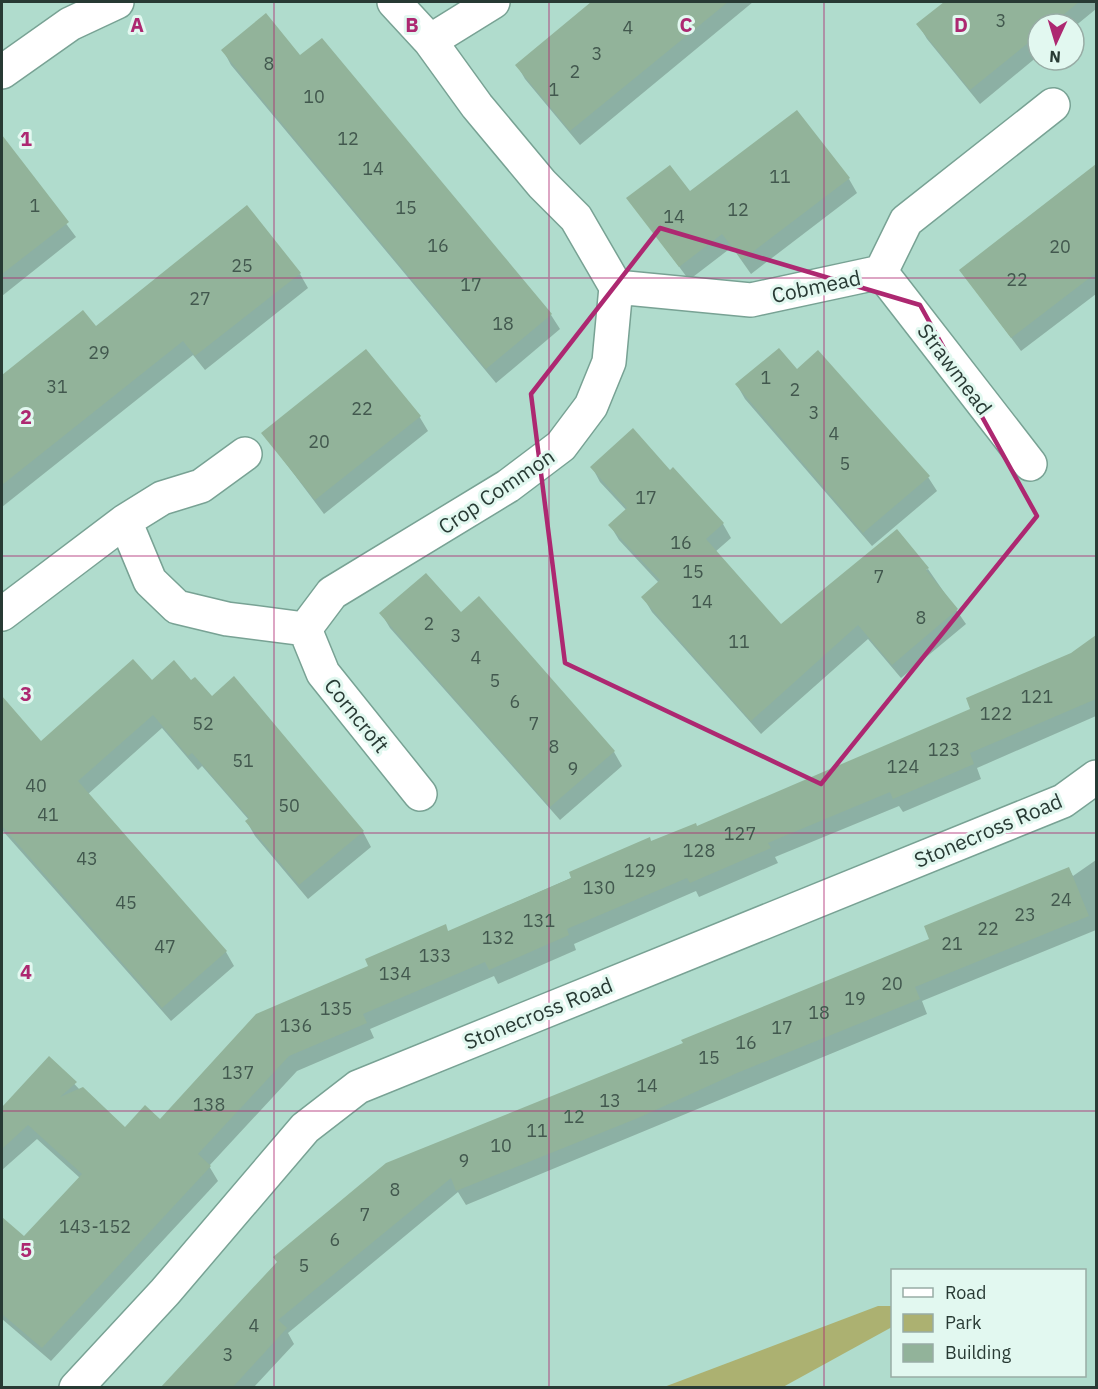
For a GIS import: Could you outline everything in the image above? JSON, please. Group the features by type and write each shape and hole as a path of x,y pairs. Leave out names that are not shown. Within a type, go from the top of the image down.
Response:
{"street":[{"path":"2,72 70,24 117,2"},
{"path":"394,2 430,41 477,106 542,184 576,218 616,287"},
{"path":"430,41 493,2"},
{"name":"Cobmead","path":"616,287 751,300 881,272 906,221 1053,105"},
{"name":"Strawmead","path":"881,272 1030,464"},
{"name":"Crop Common","path":"305,629 332,593 508,486 561,446 591,406 609,362 616,287"},
{"path":"2,614 125,521 162,498 201,486 245,454"},
{"path":"125,521 150,581 177,607 227,619 305,629"},
{"name":"Corncroft","path":"305,629 323,673 420,794"},
{"name":"Stonecross Road","path":"76,1388 165,1292 305,1128 358,1087 641,970 1063,801 1096,777"}],"highlighted area":[{"path":"660,228 920,305 1037,516 821,784 565,663 531,394"}],"green space":[{"path":"878,1306 891,1306 891,1328 783,1387 664,1387"}],"building":[{"path":"591,2 728,2 570,131 515,65"},
{"path":"944,2 1079,2 1067,12 1026,12 1026,45 970,90 916,24"},
{"path":"266,13 300,55 322,38 552,314 486,369 221,50"},
{"path":"797,110 850,178 742,260 722,234 679,267 626,198 670,165 690,191"},
{"path":"2,135 69,222 2,274"},
{"path":"1096,164 1096,273 1011,338 959,270"},
{"path":"247,205 301,273 195,356 183,341 2,485 2,375 83,310 96,326"},
{"path":"779,348 797,369 818,350 930,476 863,533 735,384"},
{"path":"366,349 421,416 315,500 261,433"},
{"path":"633,428 670,470 673,467 724,523 706,539 781,624 897,529 958,609 892,665 858,625 751,721 641,597 660,580 608,525 627,508 590,467"},
{"path":"426,573 461,612 479,596 615,751 550,807 379,613"},
{"path":"1096,635 1096,699 970,753 974,764 893,799 890,792 768,843 771,848 690,883 687,878 567,929 569,935 489,970 485,962 363,1014 367,1023 289,1056 198,1154 211,1166 42,1348 2,1314 2,1217 24,1236 82,1174 28,1125 2,1149 2,1107 49,1056 77,1082 60,1097 83,1087 125,1127 145,1105 160,1119 256,1014 368,966 365,959 446,924 448,931 571,878 569,872 650,837 651,841 696,823 697,826 970,709 966,698 1071,653"},
{"path":"133,659 152,680 174,660 191,680 195,677 212,696 234,676 364,831 299,885 245,821 249,818 192,753 188,756 153,715 78,781 227,951 162,1008 2,826 2,696 41,741"},
{"path":"1069,867 1089,916 915,987 920,999 737,1073 638,1118 456,1191 451,1178 278,1320 287,1328 232,1388 160,1388 277,1262 273,1257 386,1163 683,1043 681,1040 929,939 924,926"}]}
